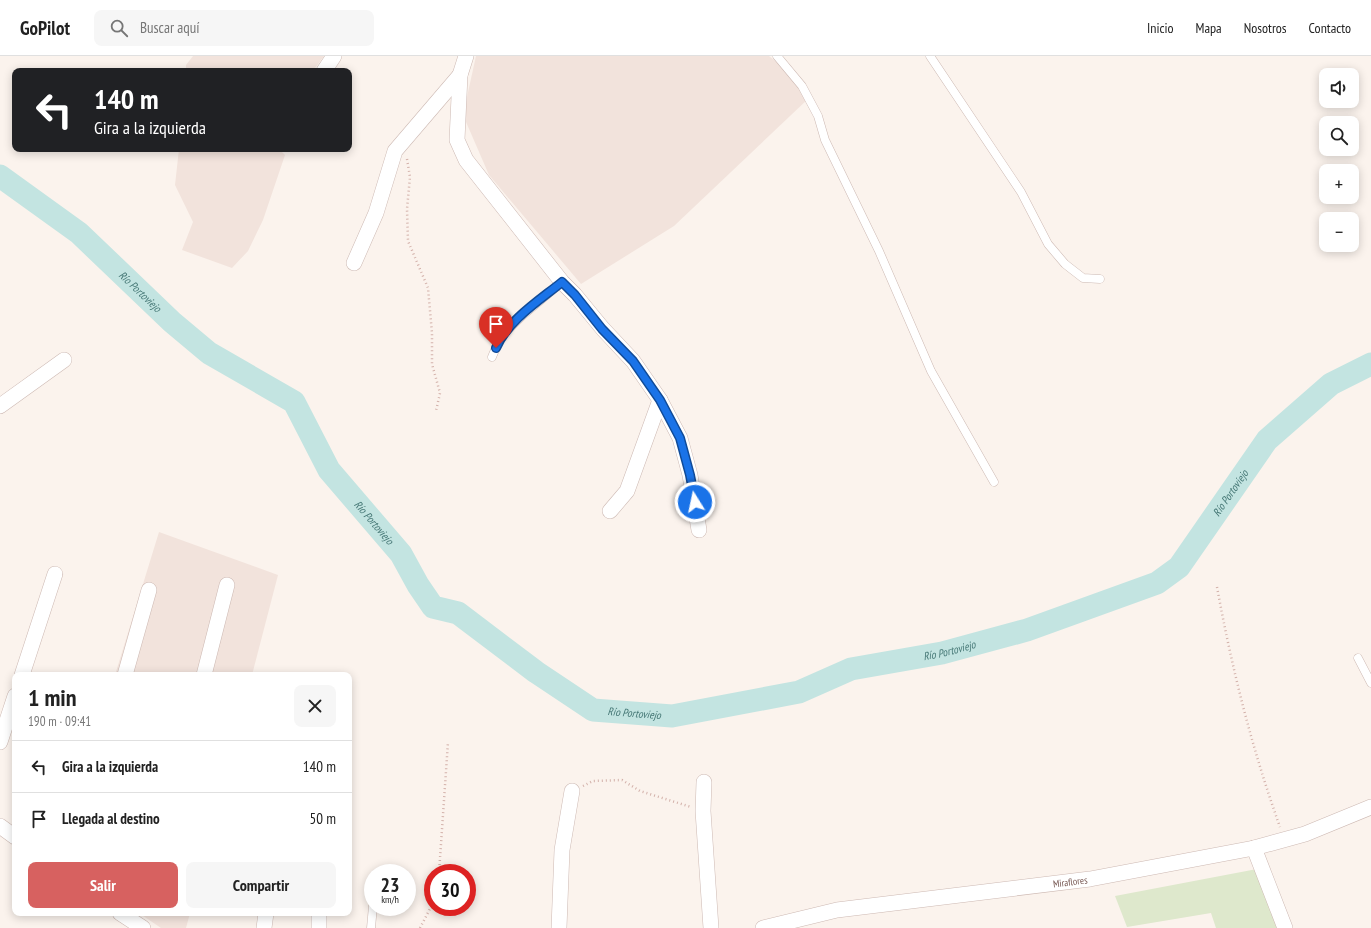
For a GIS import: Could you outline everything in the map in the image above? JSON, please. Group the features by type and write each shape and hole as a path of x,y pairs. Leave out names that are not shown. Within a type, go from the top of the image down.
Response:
{"street":[{"path":"326,68 334,56"},
{"path":"466,56 460,75 457,140 466,160 562,282 575,295 602,329 633,361 660,400 680,438 690,475 699,530"},
{"path":"354,263 376,214 394,151 460,75"},
{"path":"0,406 64,360"},
{"path":"610,511 627,491 660,400"},
{"path":"23,672 55,574"},
{"path":"205,672 227,585"},
{"path":"126,672 149,590"},
{"path":"0,742 12,705"},
{"path":"704,782 703,811 711,928"},
{"path":"559,928 562,850 572,791"},
{"name":"Miraflores","path":"763,928 832,911 1090,879 1254,848 1286,840 1329,825 1371,807"},
{"path":"0,826 12,835"},
{"path":"1254,848 1284,928"},
{"path":"127,916 142,922"},
{"path":"264,928 266,916"},
{"path":"319,916 319,928"}],"lane":[{"path":"777,56 802,86 818,116 825,140 879,250 931,372 994,482"},
{"path":"930,56 1021,192 1048,244 1065,264 1083,278 1100,280"},
{"path":"492,357 500,338 523,315 562,282"},
{"path":"1358,658 1371,683"},
{"path":"371,928 372,916"}],"path":[{"path":"394,151 406,155 410,177 407,209 408,241 428,288 432,333 432,364 440,393 436,411"},
{"path":"1217,587 1248,731 1263,780 1286,840"},
{"path":"440,864 448,742"},
{"path":"572,791 593,781 622,780 640,791 703,811"},
{"path":"420,928 426,916"}],"shaded area":[{"path":"193,56 324,56 315,68 186,68 186,65"},
{"path":"476,56 769,56 779,64 808,99 674,226 581,284 489,175 463,115"},
{"path":"179,152 282,152 285,155 263,220 248,251 232,268 182,250 193,222 175,185"},
{"path":"159,532 278,575 253,672 116,672"},
{"path":"143,916 189,916 186,928 161,928"}],"green space":[{"path":"1257,869 1278,928 1216,928 1211,913 1127,927 1115,896"}],"waterway":[{"name":"Río Portoviejo","path":"0,176 79,233 172,322 209,353 294,402 329,470 401,554 418,585 433,607 458,613 536,672 593,710 672,716 799,692 851,669 942,653 1027,630 1157,583 1179,567 1267,440 1331,384 1371,364"}],"route":[{"path":"496,348 500,338 523,315 562,282 575,295 602,329 633,361 660,400 680,438 690,475 695,502"}]}
